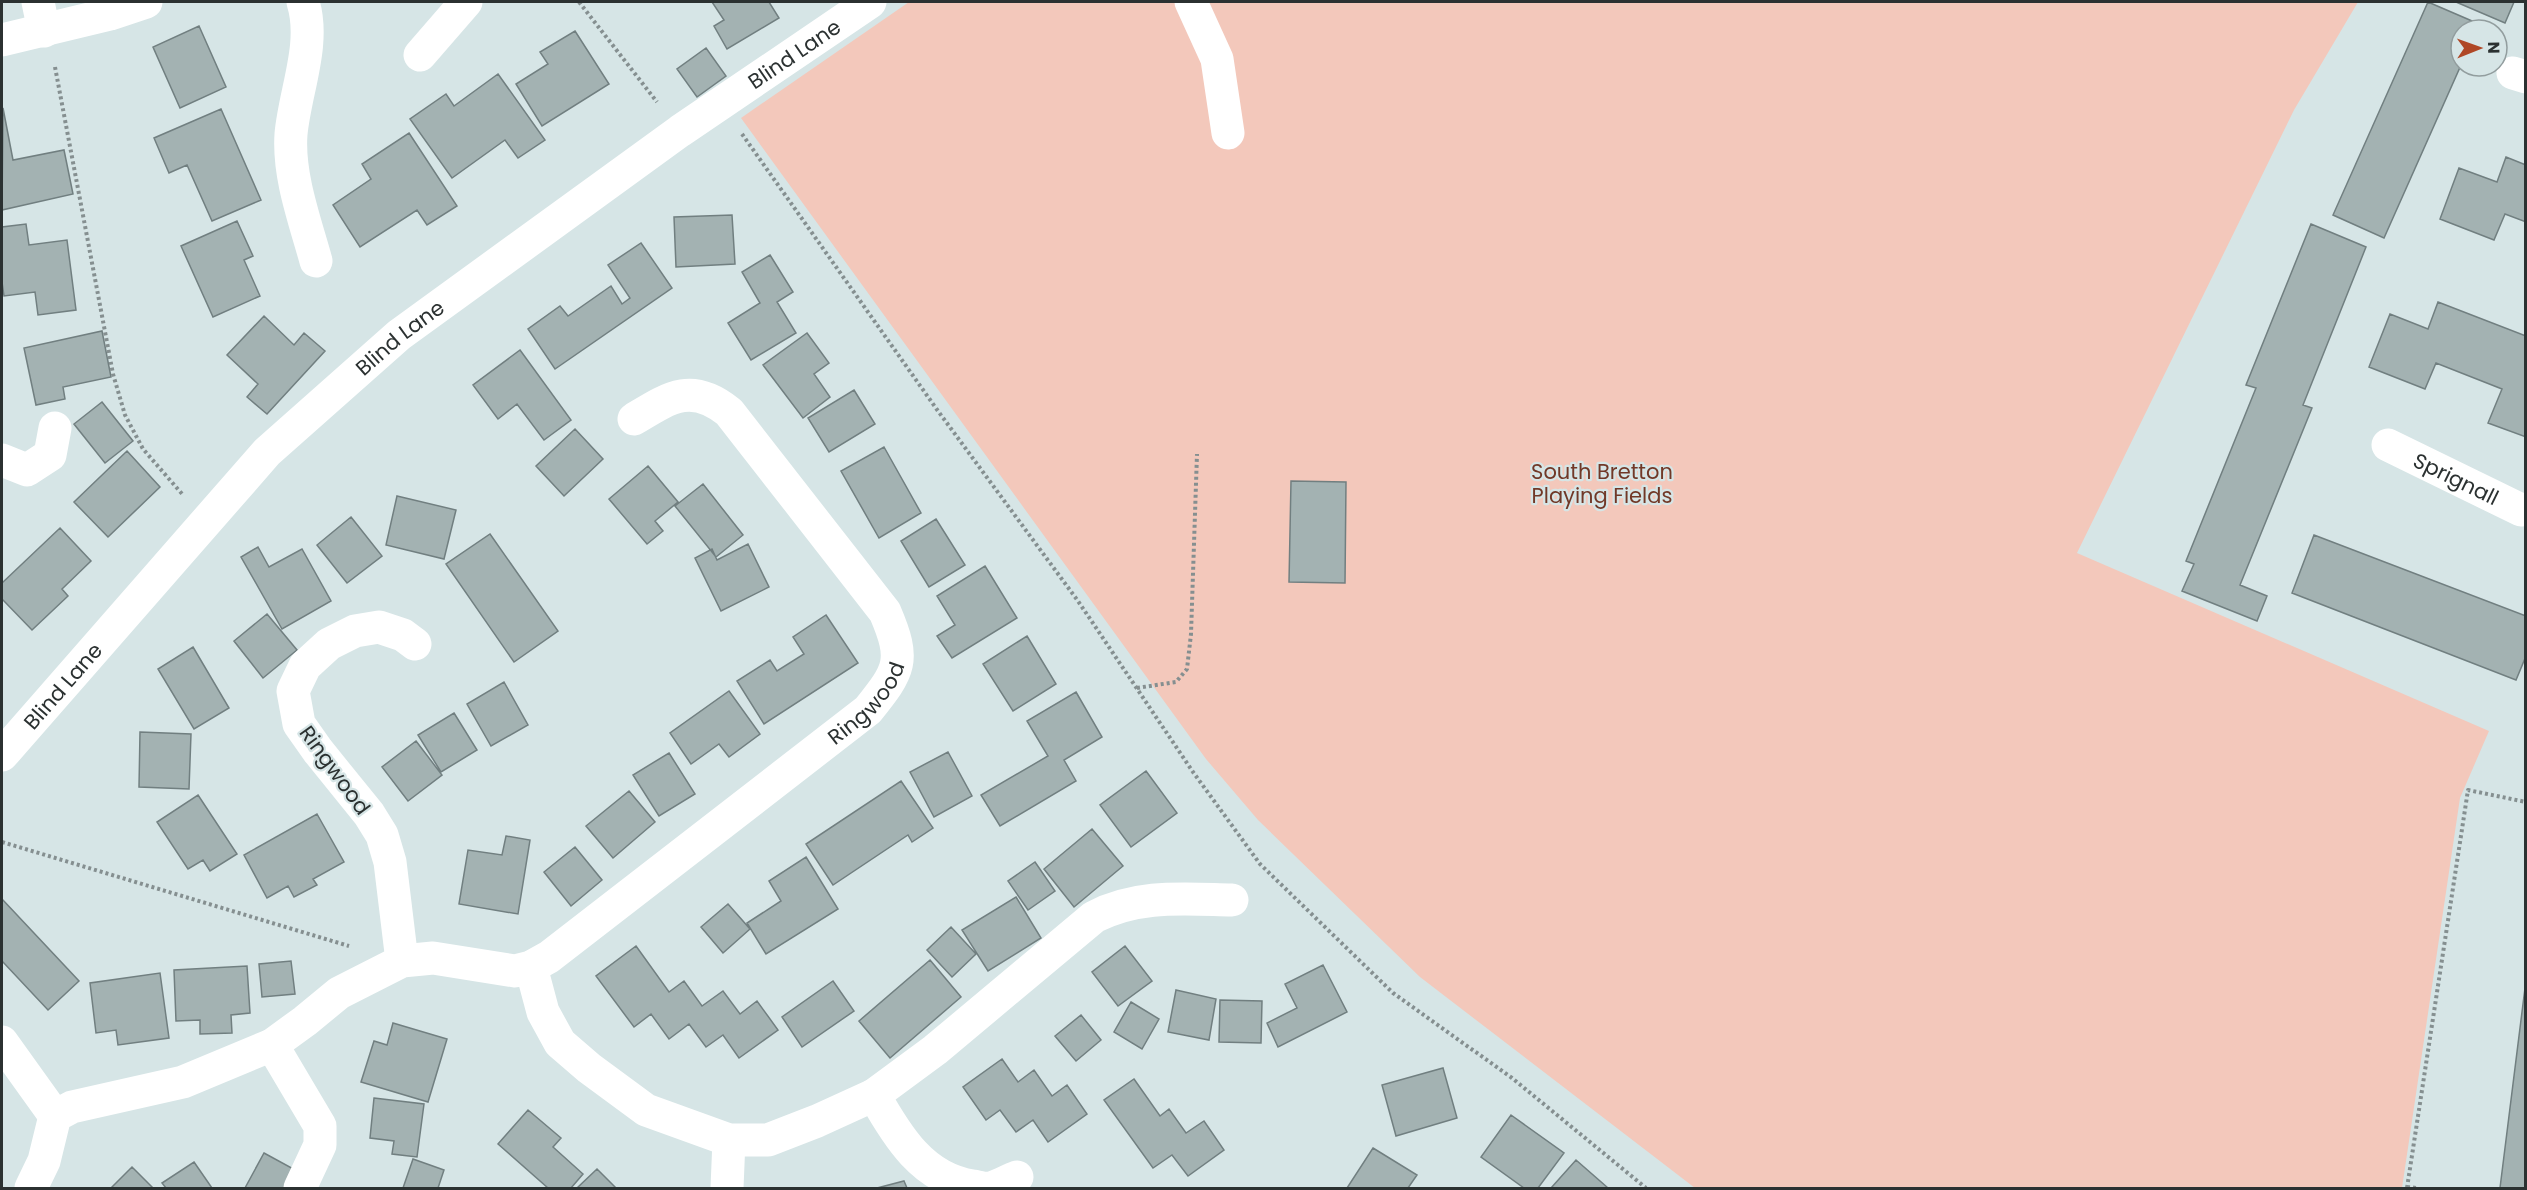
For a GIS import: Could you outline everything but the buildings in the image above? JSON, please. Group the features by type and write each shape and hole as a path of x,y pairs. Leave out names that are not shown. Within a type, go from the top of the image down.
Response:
{"street":[{"path":"2,40 110,14 146,2"},
{"path":"303,2 307,13 305,56 291,135 295,182 316,261"},
{"path":"420,55 466,2"},
{"name":"Blind Lane","path":"2,755 134,606 205,520 267,452 399,335 680,131 870,2"},
{"path":"1191,2 1217,59 1228,133"},
{"name":"Ringwood","path":"55,1116 72,1107 183,1082 272,1045 339,993 402,962 433,958 515,971 531,967 549,957 868,710 894,678 898,652 885,612 729,412 716,401 693,394 667,399 634,419"},
{"path":"2,459 27,470 50,455 55,428"},
{"name":"Sprignall","path":"2388,445 2521,510 2526,509"},
{"name":"Ringwood","path":"402,962 390,862 382,835 369,814 299,724 293,690 305,666 329,644 355,631 379,627 403,635 415,644"},
{"path":"531,967 543,1012 560,1043 589,1068 646,1110 729,1140 768,1140 874,1095 935,1050 1094,917 1114,907 1150,899 1232,900"},
{"path":"2,1042 55,1116 44,1161 31,1188"},
{"path":"272,1045 320,1126 320,1145 300,1188"},
{"path":"874,1095 894,1130 933,1172 962,1184 990,1188 1017,1177"},
{"path":"727,1188 729,1140"}],"path":[{"path":"579,2 680,131"},
{"path":"45,30 113,374 125,415 143,449 205,520"},
{"path":"720,104 938,411 1078,601 1193,772 1260,864 1393,993 1512,1078 1646,1188"},
{"path":"1136,688 1176,682 1188,669 1197,454"},
{"path":"2417,1188 2407,1188 2468,790 2526,802"},
{"path":"2,842 402,962"}],"green space":[{"name":"South Bretton Playing Fields","path":"909,2 2358,2 2294,110 2077,553 2489,731 2460,798 2402,1188 1695,1188 1420,977 1258,820 1206,759 741,118"}]}
